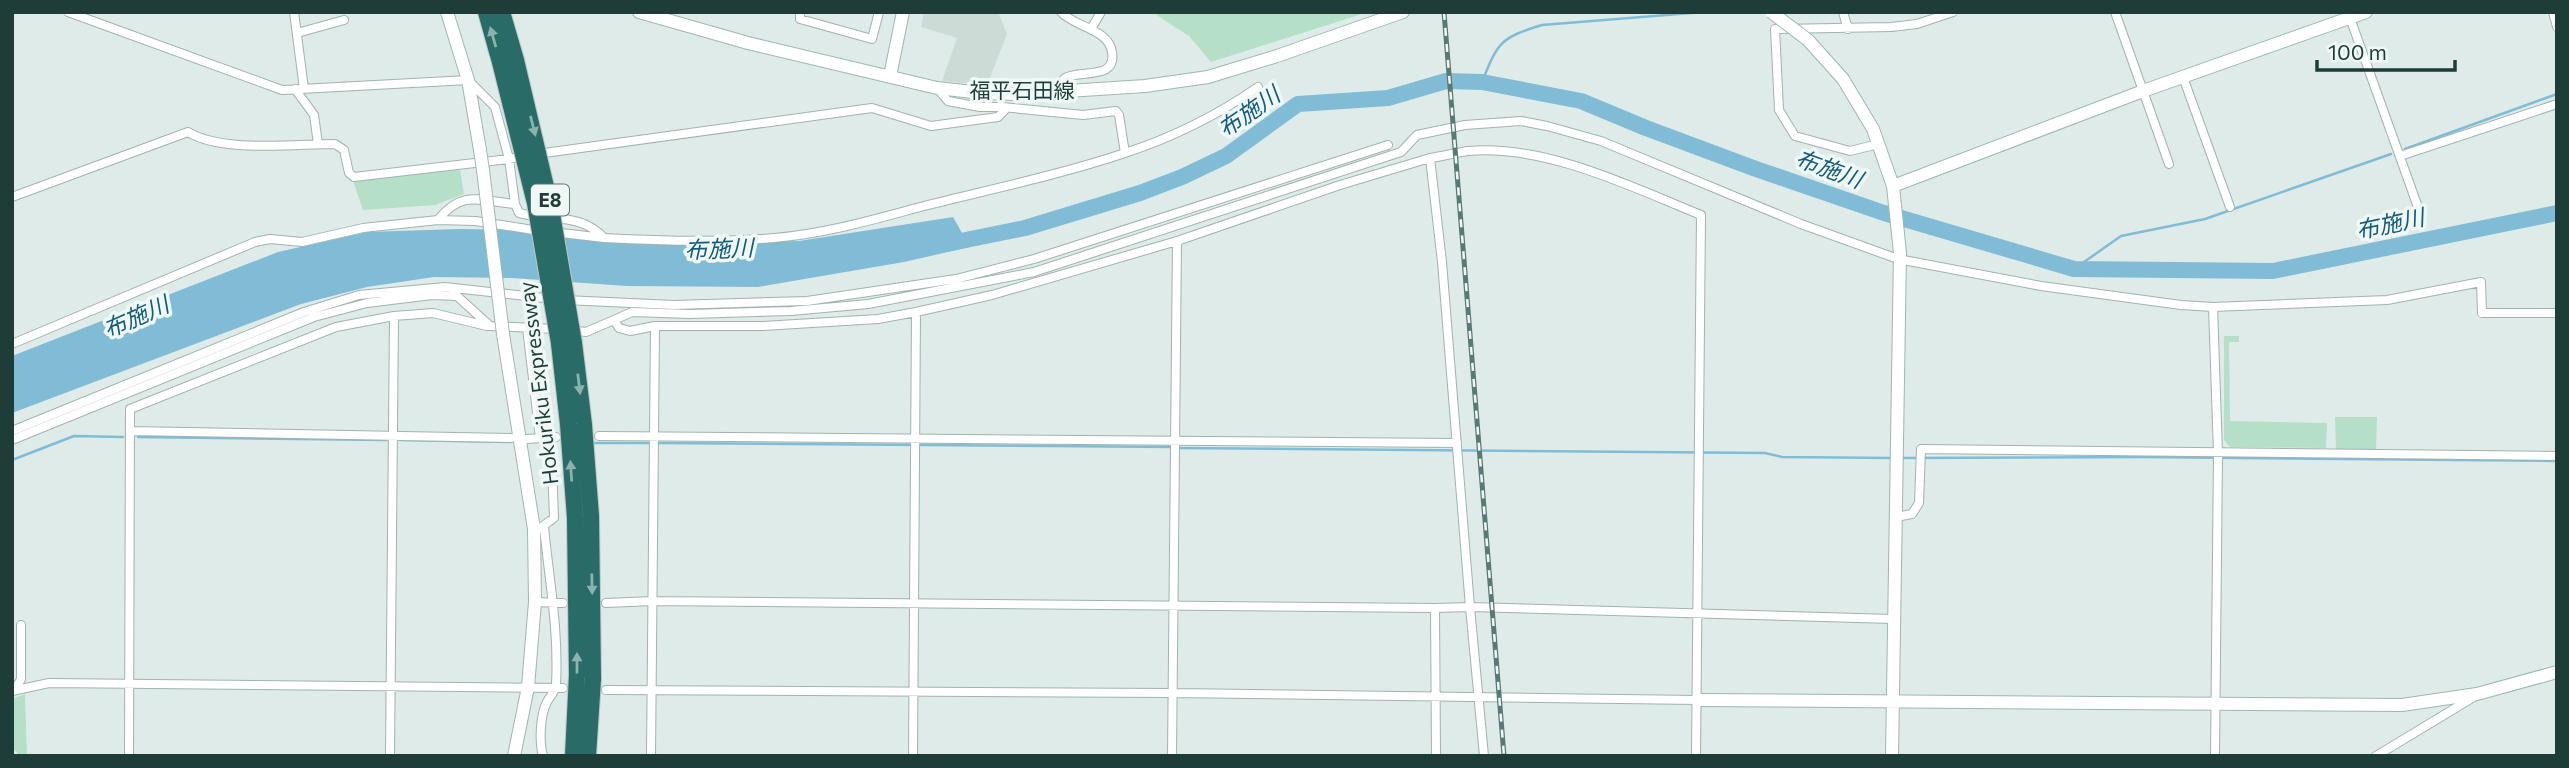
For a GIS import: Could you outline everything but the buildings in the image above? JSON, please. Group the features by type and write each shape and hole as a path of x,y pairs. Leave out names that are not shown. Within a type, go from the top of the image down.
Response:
{"highway":[{"name":"Hokuriku Expressway","path":"486,12 508,61"},
{"name":"Hokuriku Expressway","path":"502,12 508,61 535,203 566,343 576,424 593,679 589,756"},
{"name":"Hokuriku Expressway","path":"573,756 583,517"}],"street":[{"path":"68,12 282,90 468,80 495,107 509,159 515,204 519,213 525,216 582,222 595,228 604,238"},
{"path":"294,12 299,89 314,115 318,144"},
{"path":"447,12 468,80 483,170 503,334 556,623 560,688 545,705 540,746 543,756"},
{"name":"福平石田線","path":"639,12 748,43 937,89 982,93 1058,92 1145,86 1208,77 1277,57 1403,12"},
{"path":"800,12 800,19 872,39 879,12"},
{"path":"890,76 903,12"},
{"path":"1058,92 1063,79 1095,74 1105,69 1112,61 1112,50 1107,41 1061,12"},
{"path":"1091,29 1101,12"},
{"path":"1771,12 1808,40 1843,79 1872,128 1893,186 1899,256 1892,756"},
{"path":"1843,12 1848,29"},
{"path":"1878,144 1850,151 1795,136 1779,110 1775,29 1848,29 1917,23 1953,12"},
{"path":"2115,12 2169,164"},
{"path":"1893,186 2349,15 2366,12"},
{"path":"2553,12 2557,27"},
{"path":"2349,15 2419,210"},
{"path":"297,33 344,20"},
{"path":"2183,77 2230,207"},
{"path":"12,344 255,242 270,239 302,242 363,228 438,220 475,220 604,238 693,241 774,238 885,218 1007,187 1159,142 1202,122 1258,87"},
{"path":"937,89 948,101 980,107 1083,115 1116,111 1119,114 1125,153"},
{"path":"2399,156 2557,104"},
{"path":"12,197 188,132 197,137 232,145 335,144 344,150 349,173 354,177 509,159 872,108 931,126 998,117 1004,111 1002,107"},
{"path":"129,756 130,409 336,327 394,316 433,313 490,326 586,332 632,312 690,314 791,311 867,304 1034,272 1401,152 1417,135 1465,125 1521,121 1601,141 1801,224 1899,256 2041,286 2213,307 2387,300 2481,282 2482,313 2557,313"},
{"path":"12,431 304,312 359,295 445,287 582,302 674,305 807,301 956,279 1034,259 1388,145"},
{"path":"614,320 619,328 630,331 655,326 763,326 878,319 916,312 992,295 1177,241 1340,185 1430,158 1469,151 1535,157 1608,177 1701,215 1696,756"},
{"path":"1430,158 1442,262 1484,756"},
{"path":"438,220 452,204 462,200 515,204"},
{"path":"1172,756 1177,241"},
{"path":"12,440 314,317 367,303 432,295 457,296 490,326"},
{"path":"2213,307 2218,453 2215,756"},
{"path":"913,756 916,312"},
{"path":"390,756 394,316"},
{"path":"652,756 655,326"},
{"path":"527,328 540,438"},
{"path":"130,431 511,438"},
{"path":"598,436 654,434 1457,443"},
{"path":"527,439 554,438 554,518 539,528"},
{"path":"1896,517 1912,514 1919,503 1921,449 2557,456"},
{"path":"514,756 528,687 539,528"},
{"path":"606,603 653,601 1470,607 1894,619"},
{"path":"535,603 563,603"},
{"path":"1435,608 1436,756"},
{"path":"13,689 21,679 21,625"},
{"path":"606,690 2402,705 2477,694 2557,672"},
{"path":"13,689 49,683 560,688"},
{"path":"2376,756 2477,694"}],"shaded area":[{"path":"924,12 998,12 1007,34 987,85 942,81 957,38 921,27"}],"green space":[{"path":"1152,12 1368,12 1211,62 1189,36"},
{"path":"460,170 464,194 435,205 363,210 353,180"},
{"path":"2224,336 2239,336 2239,342 2229,342 2230,421 2327,423 2326,448 2230,447 2224,440"},
{"path":"2335,417 2377,417 2376,449 2336,449"},
{"path":"25,694 27,756 21,756 12,748 12,699"}],"water":[{"path":"953,217 970,247 904,262 758,287 627,286 512,278 434,277 367,287 301,304 12,413 12,356 278,252 367,232 459,229 586,231 661,244 799,241"}],"waterway":[{"path":"1482,82 1502,43 1542,25 1704,12"},
{"name":"布施川","path":"946,244 1025,228 1140,193 1182,177 1226,156 1298,104 1388,98 1446,81 1482,82 1581,101 1756,169 1884,213 2074,269 2273,271 2557,213"},
{"path":"2405,149 2557,94"},
{"path":"2074,269 2121,236 2205,219 2391,154"},
{"path":"12,460 74,436 123,437"},
{"path":"138,437 386,440"},
{"path":"401,440 511,442"},
{"path":"590,443 650,443"},
{"path":"657,443 1172,447"},
{"path":"1178,448 1765,453 1782,457 1892,458"},
{"path":"1902,458 2143,457 2557,461"}],"railway":[{"path":"1444,12 1504,756"}]}
